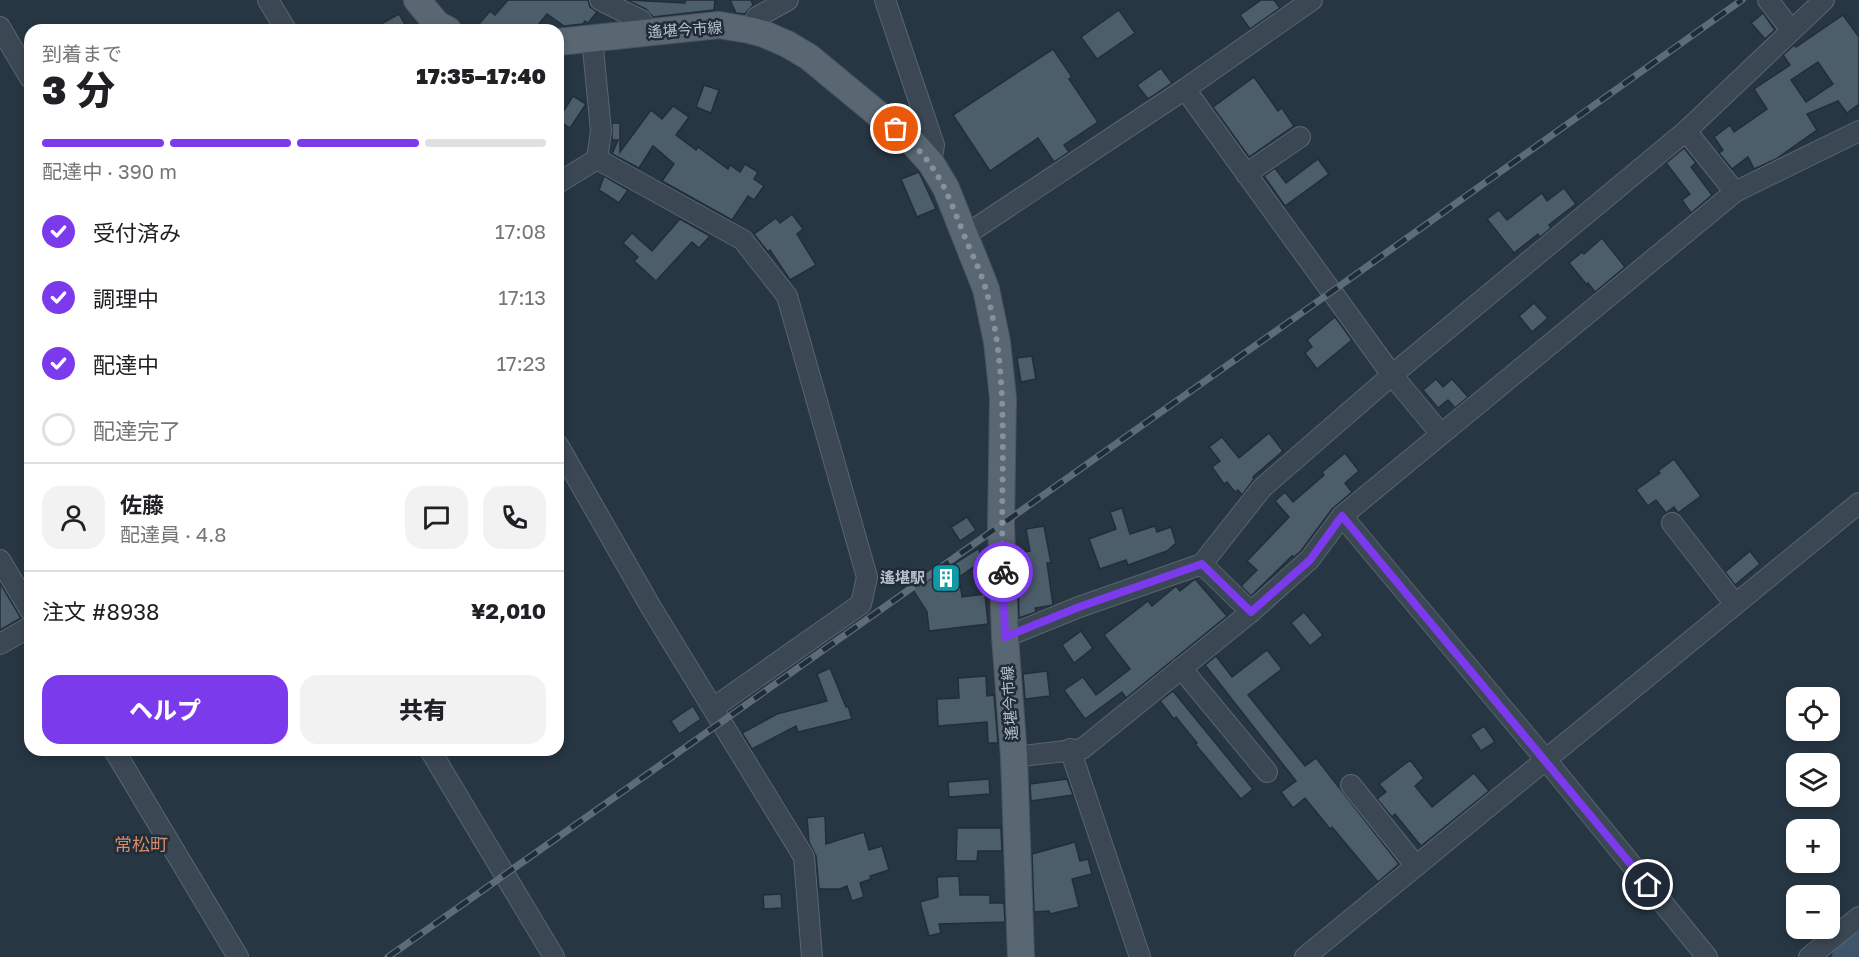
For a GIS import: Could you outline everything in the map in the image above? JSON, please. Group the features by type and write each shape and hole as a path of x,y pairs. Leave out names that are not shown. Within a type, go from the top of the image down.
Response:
{"main road":[{"path":"417,0 438,24"},
{"name":"遙堪今市線","path":"564,41 720,25 749,30 788,44 809,57 913,143 931,163 946,188 986,289 997,342 1003,398 1001,525 1022,957"}],"street":[{"path":"268,0 282,24"},
{"path":"600,0 641,20 650,32"},
{"path":"749,30 757,17 788,0"},
{"path":"885,0 934,145 931,163"},
{"path":"964,236 1185,89 1312,0"},
{"path":"1768,0 1791,30"},
{"path":"1005,637 1079,607 1202,564 1262,488 1392,375 1686,131 1824,0"},
{"path":"0,27 24,68"},
{"path":"592,38 601,131 597,159"},
{"path":"1185,89 1392,375 1441,434"},
{"path":"1686,131 1735,192"},
{"path":"1014,757 1082,749 1251,612 1310,560 1342,516 1735,192 1859,131"},
{"path":"1246,174 1300,137"},
{"path":"564,179 597,159"},
{"path":"597,159 742,240 787,296 867,577 861,604 713,708"},
{"path":"564,455 652,609 804,857 812,957"},
{"path":"1305,957 1859,503"},
{"path":"1342,516 1546,759 1707,957"},
{"path":"1671,523 1735,604"},
{"path":"0,560 24,600"},
{"path":"1202,564 1251,612"},
{"path":"0,645 24,631"},
{"path":"1181,668 1267,772"},
{"path":"1070,749 1140,957"},
{"path":"118,756 237,957"},
{"path":"434,756 554,957"},
{"path":"1351,785 1416,866"},
{"path":"1809,957 1859,917"}],"building":[{"path":"508,0 588,0 590,7 597,12 588,23 585,21 583,24 564,26 547,14 539,24 479,24 490,11 495,15"},
{"path":"627,0 685,3 685,0 715,0 714,10 653,17 646,9"},
{"path":"730,0 751,0 753,5 745,14 736,13"},
{"path":"1261,0 1274,0 1280,8 1250,29 1240,15"},
{"path":"1119,10 1135,33 1097,59 1081,37"},
{"path":"1763,13 1775,30 1765,39 1751,23"},
{"path":"399,14 405,24 381,24"},
{"path":"1843,15 1859,37 1859,104 1847,113 1838,101 1807,114 1817,130 1776,159 1754,169 1748,157 1732,169 1719,153 1723,150 1714,137 1730,125 1734,132 1767,109 1754,89 1790,65 1783,55 1794,45 1796,47","holes":["1818,62 1833,84 1806,102 1791,80"]},
{"path":"1053,49 1072,77 1069,79 1098,122 1064,145 1069,152 1054,162 1038,138 990,171 953,115"},
{"path":"1161,68 1172,83 1148,99 1137,85"},
{"path":"1254,77 1278,111 1282,108 1294,126 1249,157 1213,107"},
{"path":"704,85 719,90 711,113 696,107"},
{"path":"573,96 586,104 570,128 564,124 564,110"},
{"path":"673,106 689,117 676,135 696,150 698,147 728,169 730,165 740,172 745,164 758,172 754,179 764,186 754,200 748,196 732,220 662,181 674,164 653,146 639,168 612,154 618,140 612,140 612,123 620,123 620,152 651,110 662,119"},
{"path":"1684,148 1696,163 1691,167 1712,195 1691,213 1682,200 1690,194 1666,163"},
{"path":"1318,159 1329,174 1285,206 1264,176 1275,168 1286,183"},
{"path":"919,172 936,209 917,217 901,179"},
{"path":"604,176 628,190 619,203 599,190"},
{"path":"1564,188 1576,204 1549,225 1551,228 1540,237 1538,234 1514,253 1487,219 1499,210 1507,220 1542,193 1547,201"},
{"path":"792,214 803,229 797,234 816,265 790,280 770,250 768,252 754,234 776,218 780,223"},
{"path":"680,219 710,236 699,248 692,242 656,281 634,261 638,257 623,243 632,233 652,251"},
{"path":"1602,238 1625,267 1595,292 1569,263 1582,252 1584,254"},
{"path":"1534,303 1548,318 1532,332 1519,316"},
{"path":"1335,317 1352,340 1317,369 1305,353 1312,347 1307,340"},
{"path":"1032,356 1036,379 1021,382 1017,358"},
{"path":"1436,379 1443,387 1452,379 1468,397 1455,408 1448,400 1438,408 1423,390"},
{"path":"1269,433 1283,451 1253,477 1254,479 1242,495 1238,490 1235,492 1227,482 1224,484 1212,467 1220,461 1209,447 1222,437 1239,458"},
{"path":"1345,453 1359,471 1345,483 1352,492 1332,509 1301,551 1294,557 1292,556 1251,596 1241,586 1257,570 1247,561 1289,517 1275,501 1285,492 1293,502 1324,475 1322,472"},
{"path":"1674,459 1701,496 1678,513 1674,507 1666,513 1656,500 1648,506 1636,490 1660,473 1658,471"},
{"path":"1122,508 1130,534 1155,526 1157,532 1171,527 1176,543 1167,551 1128,565 1126,560 1100,569 1089,539 1116,529 1110,512"},
{"path":"967,517 976,530 960,541 951,527"},
{"path":"1044,526 1051,563 1047,563 1053,605 1035,608 1036,612 1019,618 1018,575 1027,574 1023,552 1030,551 1026,529"},
{"path":"979,548 981,562 947,585 960,583 962,597 985,594 988,624 929,631 927,612 913,590"},
{"path":"1750,551 1760,564 1735,585 1725,572"},
{"path":"1195,579 1227,616 1126,698 1122,692 1085,719 1064,690 1083,677 1096,695 1130,669 1104,635 1148,601 1152,606 1176,586 1180,591"},
{"path":"0,583 21,618 0,630"},
{"path":"1304,612 1323,635 1310,646 1291,623"},
{"path":"1081,631 1093,648 1074,663 1062,645"},
{"path":"1267,650 1282,669 1248,695 1305,766 1316,758 1399,864 1378,882 1305,798 1293,808 1281,792 1296,781 1205,665 1216,656 1232,677"},
{"path":"830,668 852,719 798,732 796,726 752,749 742,733 777,714 827,701 817,674"},
{"path":"1047,671 1050,696 1025,699 1023,674"},
{"path":"986,676 987,696 994,695 998,743 988,743 987,722 938,726 937,699 959,698 958,678"},
{"path":"1173,691 1253,789 1241,799 1195,744 1197,743 1176,717 1174,719 1160,701"},
{"path":"693,706 701,719 679,734 671,721"},
{"path":"1484,726 1495,742 1481,751 1470,735"},
{"path":"1410,760 1424,778 1415,786 1432,807 1474,773 1489,791 1421,846 1395,814 1392,817 1377,799 1386,792 1379,784"},
{"path":"989,779 990,794 949,797 948,782"},
{"path":"1067,779 1073,795 1031,801 1030,784"},
{"path":"825,816 826,844 864,832 869,850 882,846 889,870 870,876 871,879 860,883 864,897 852,901 847,886 840,889 819,889 816,856 809,842 807,818"},
{"path":"957,828 1001,828 1002,851 978,851 977,861 956,861"},
{"path":"1075,842 1080,861 1088,859 1092,874 1072,879 1079,907 1050,914 1049,911 1034,912 1032,854"},
{"path":"959,876 960,895 990,895 990,903 1004,903 1005,922 939,924 941,933 929,936 920,902 938,897 937,877"},
{"path":"781,894 782,908 764,909 763,895"}],"waterway":[{"path":"1847,957 1859,947"}],"railway":[{"path":"388,957 1742,0"}],"way so far":[{"path":"896,129 913,143 931,163 946,188 986,289 997,342 1003,398 1001,525 1003,572"}],"place":[{"name":"遙堪駅","path":"946,578"}],"district":[{"name":"常松町","path":"141,845"}],"route":[{"path":"1003,572 1005,637 1079,607 1202,564 1251,612 1310,560 1342,516 1546,759 1648,885"}]}
